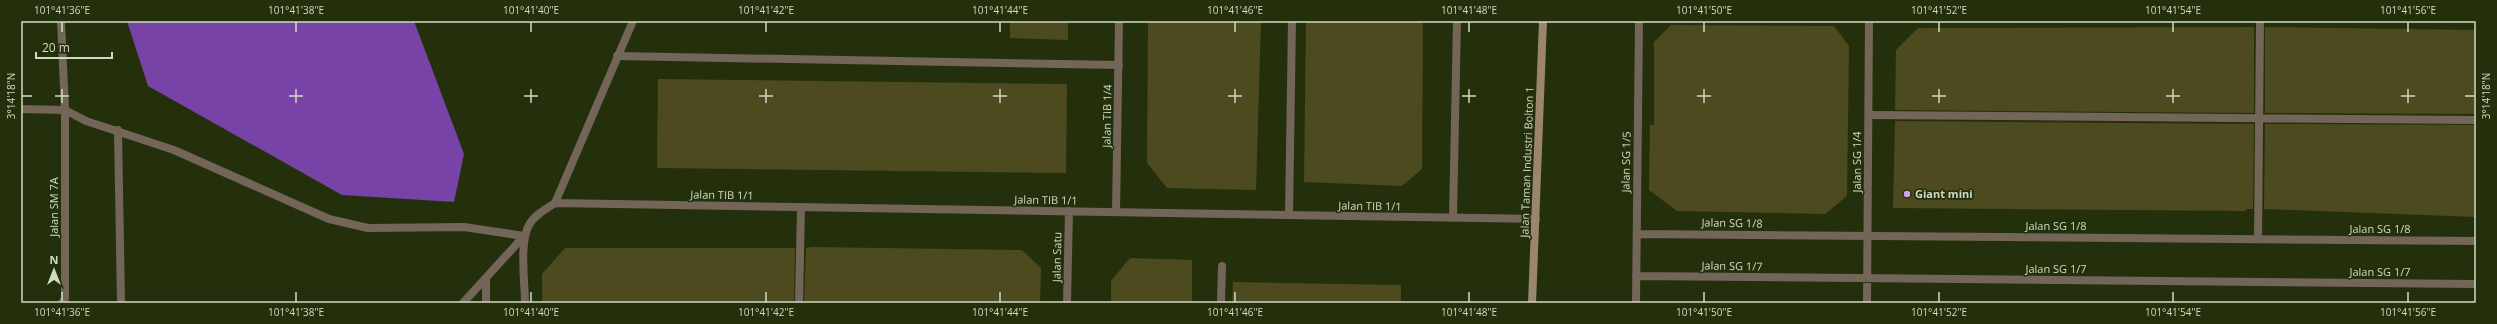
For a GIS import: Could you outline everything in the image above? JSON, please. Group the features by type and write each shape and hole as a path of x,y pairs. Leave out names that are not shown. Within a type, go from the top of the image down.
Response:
{"street":[{"name":"Jalan SM 7A","path":"61,21 65,110 65,299 62,303"},
{"path":"463,303 524,236 530,224 540,213 555,203 632,21"},
{"name":"Jalan TIB 1/4","path":"1116,212 1119,21"},
{"path":"1289,215 1292,21"},
{"path":"1454,218 1457,21"},
{"name":"Jalan Taman Industri Bolton 1","path":"1532,303 1543,21"},
{"name":"Jalan SG 1/5","path":"1636,303 1639,21"},
{"name":"Jalan SG 1/4","path":"1867,303 1869,21"},
{"path":"2258,239 2260,21"},
{"path":"616,56 1119,65"},
{"path":"21,108 65,110 86,121 118,130 174,150 329,219 368,228 464,227 524,236"},
{"path":"1869,115 2476,120"},
{"path":"118,130 121,303"},
{"name":"Jalan TIB 1/1","path":"555,203 1536,219"},
{"path":"799,303 801,207"},
{"name":"Jalan Satu","path":"1067,303 1069,211"},
{"name":"Jalan SG 1/8","path":"1637,234 2476,240"},
{"path":"524,236 525,303"},
{"path":"1221,303 1222,266"},
{"name":"Jalan SG 1/7","path":"1636,276 2476,284"},
{"path":"486,279 486,303"}],"shaded area":[{"path":"127,21 414,21 464,154 454,202 342,195 148,86"}],"building":[{"path":"1010,21 1068,21 1068,40 1010,38"},
{"path":"1148,21 1261,21 1256,190 1167,188 1147,163"},
{"path":"1306,21 1423,21 1422,169 1402,186 1304,182"},
{"path":"1671,25 1834,26 1849,46 1847,196 1825,214 1677,211 1649,190 1650,125 1654,125 1654,42"},
{"path":"2254,27 2254,113 1895,110 1896,50 1918,28"},
{"path":"2265,27 2476,30 2476,114 2265,113"},
{"path":"658,79 1067,84 1066,173 657,168"},
{"path":"1895,121 2254,124 2253,209 2246,209 2246,211 1893,208"},
{"path":"2265,124 2476,125 2476,217 2264,209"},
{"path":"565,248 795,248 794,303 542,303 542,274"},
{"path":"806,248 1022,250 1041,268 1040,303 804,303"},
{"path":"1130,258 1192,260 1192,303 1111,303 1111,281"},
{"path":"1233,282 1401,285 1401,303 1232,303"}],"place":[{"name":"Giant mini","path":"1907,194"}]}
